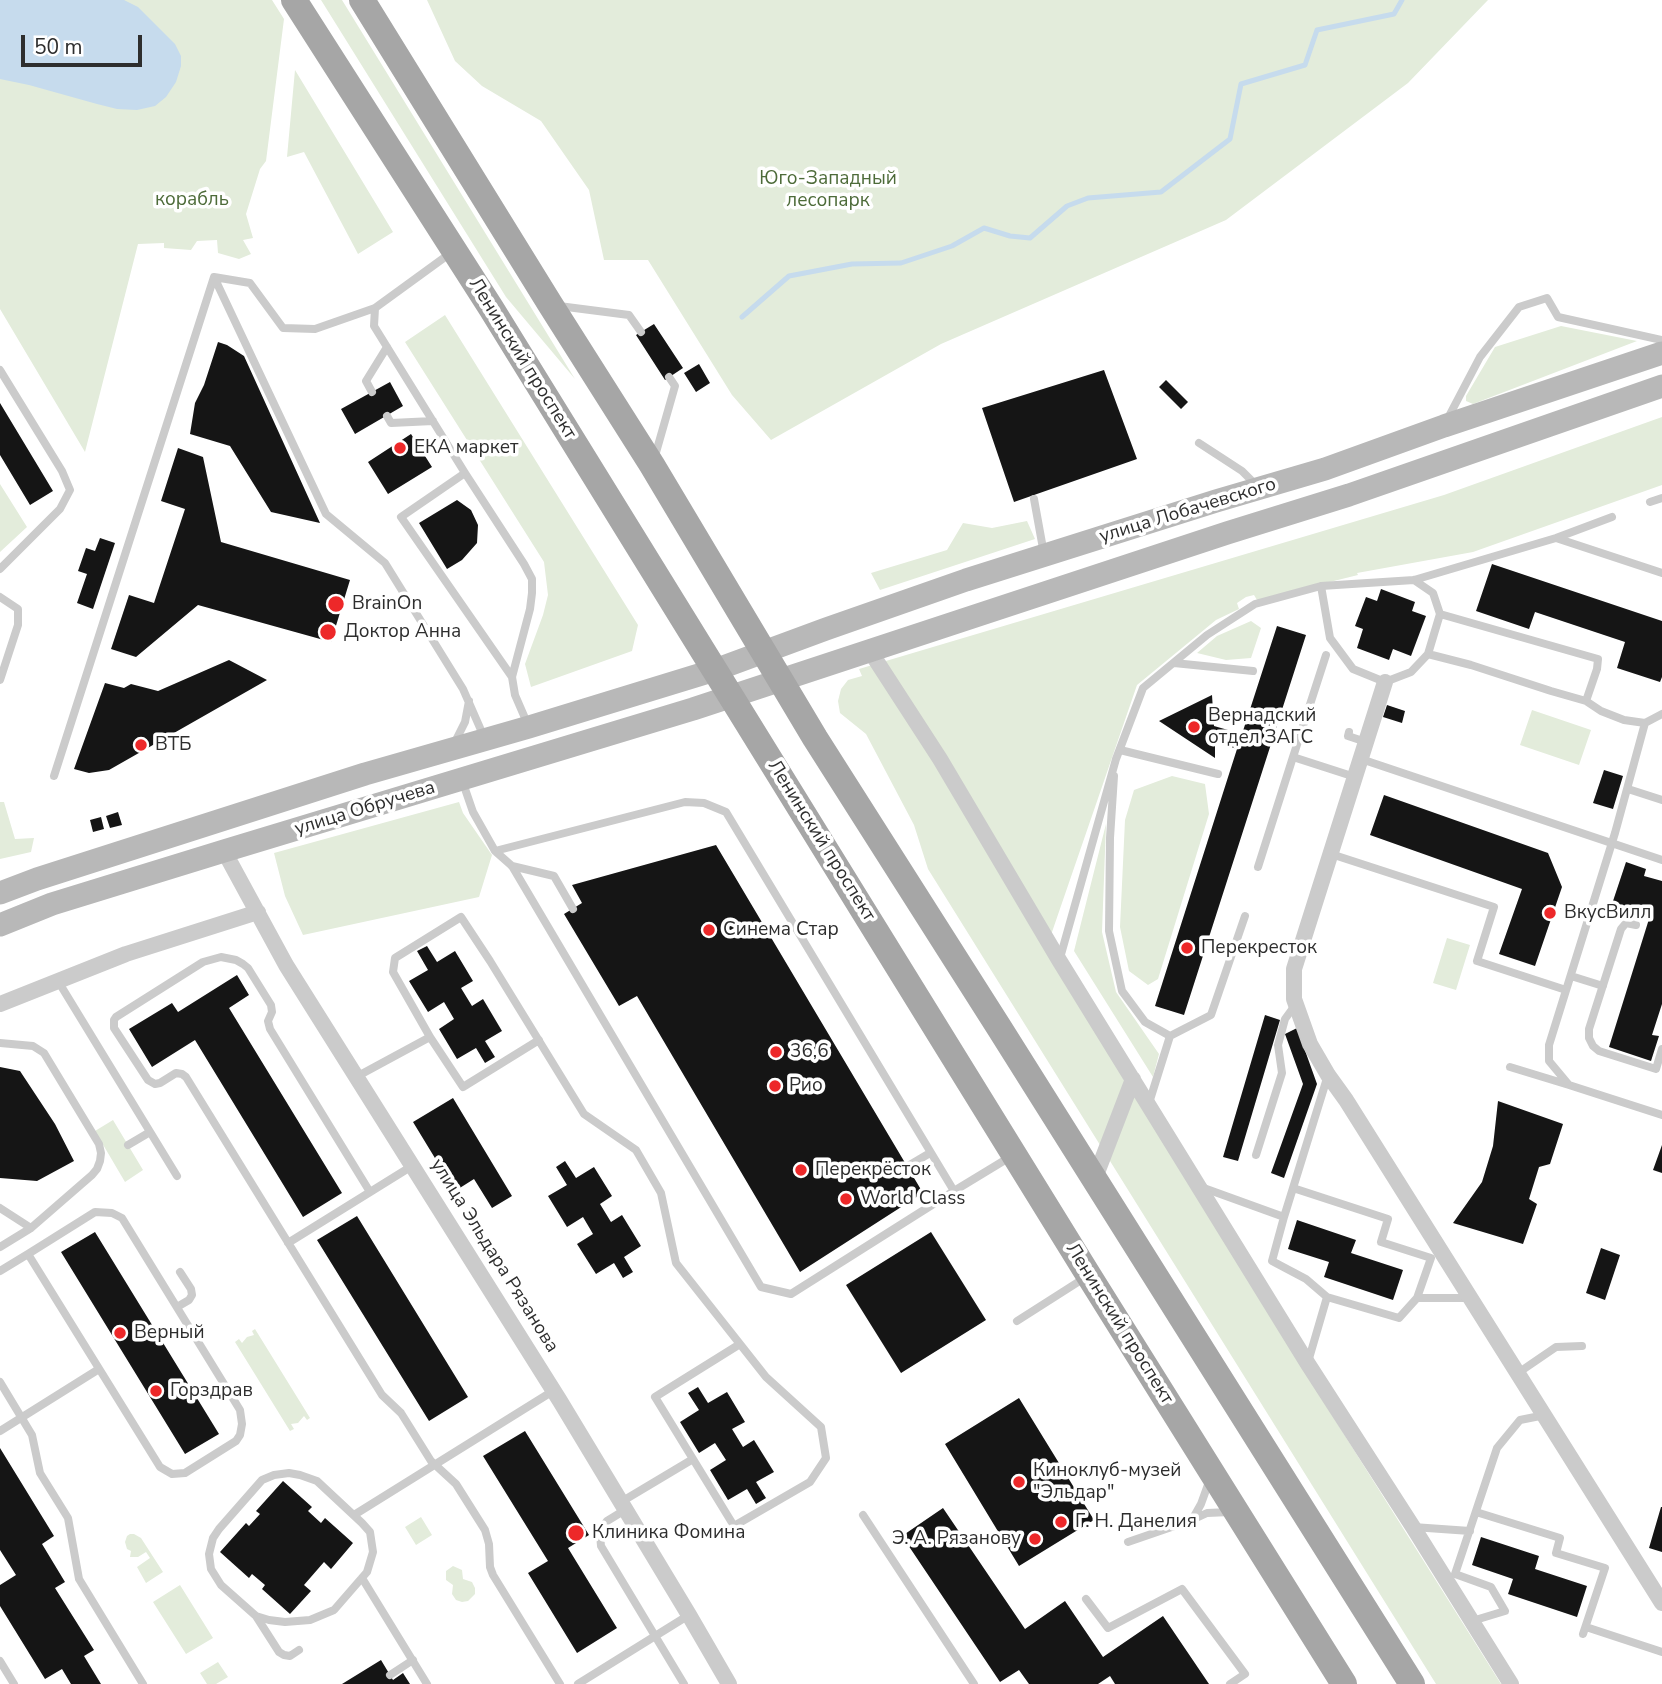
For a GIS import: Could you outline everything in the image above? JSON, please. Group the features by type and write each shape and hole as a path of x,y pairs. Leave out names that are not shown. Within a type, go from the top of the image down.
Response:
{"main road":[{"name":"Ленинский проспект","path":"295,0 582,454 1089,1276 1345,1684"},
{"path":"362,0 652,465 780,680 1412,1684"},
{"name":"улица Лобачевского","path":"715,670 839,624 1045,555 1325,469 1662,353"},
{"name":"улица Лобачевского","path":"731,696 1349,495 1662,386"},
{"name":"улица Обручева","path":"0,893 365,774 715,670"},
{"name":"улица Обручева","path":"0,925 52,904 224,850 453,783 731,696"}],"street":[{"path":"870,652 940,759 1059,960 1308,1364 1511,1684"},
{"path":"1385,682 1294,969 1294,999 1310,1044 1328,1074 1662,1603"},
{"path":"442,752 440,753 448,756 455,765 453,783"},
{"name":"улица Эльдара Рязанова","path":"224,850 286,965 554,1391 729,1684"},
{"path":"0,1004 127,954 258,912"},
{"path":"1095,1178 1133,1079"}],"lane":[{"path":"214,277 250,283 283,328 315,329 375,308 454,250"},
{"path":"214,277 326,514 386,564 463,688 485,739"},
{"path":"54,776 214,277"},
{"path":"1444,426 1480,357 1519,307 1548,298 1558,317 1662,340"},
{"path":"550,304 629,315 641,332"},
{"path":"375,308 374,326 532,579 530,609 512,677 515,695 529,727"},
{"path":"372,392 366,381 387,347"},
{"path":"0,370 62,471 70,490 60,509 0,569"},
{"path":"652,465 675,386 669,377"},
{"path":"387,416 391,424 433,421"},
{"path":"1199,443 1242,471 1259,488"},
{"path":"465,473 401,517 512,677"},
{"path":"1650,502 1662,498"},
{"path":"1034,499 1045,555"},
{"path":"1059,960 1115,759 1143,688 1207,635 1255,604 1321,586 1414,580 1556,538 1612,517"},
{"path":"1556,538 1662,573"},
{"path":"1321,586 1330,638 1353,669 1385,682 1411,672 1428,654 1440,614 1433,593 1414,580"},
{"path":"0,597 18,609 18,625 0,680"},
{"path":"1440,614 1598,659 1586,701"},
{"path":"1428,654 1586,701 1601,711 1624,720 1645,723 1662,714"},
{"path":"1258,867 1326,655"},
{"path":"1174,663 1253,671"},
{"path":"442,752 465,722 469,701"},
{"path":"1569,1085 1549,1061 1549,1045 1612,843 1645,723"},
{"path":"1349,732 1348,736 1366,741"},
{"path":"1120,750 1218,774"},
{"path":"1293,757 1355,778"},
{"path":"1115,759 1110,838 1109,931 1122,991 1145,1022 1170,1036"},
{"path":"1361,759 1662,860"},
{"path":"453,783 495,851 512,866 761,1287 791,1294 1014,1154"},
{"path":"1628,789 1662,800"},
{"path":"495,851 685,802 704,803 726,812 954,1191"},
{"path":"1331,854 1494,908 1477,961 1566,990"},
{"path":"512,866 554,876 573,909"},
{"path":"1149,1105 1170,1036 1211,1015 1245,916"},
{"path":"539,1040 463,1087 430,1037 393,972 394,958 461,917 539,1040 584,1114 636,1150 661,1193 676,1263 740,1344 766,1377 821,1427 826,1458 810,1482 734,1526 655,1397 740,1344"},
{"path":"1636,925 1623,925 1589,1029 1589,1038 1599,1051 1656,1069 1662,1049"},
{"path":"370,1192 270,1029 268,1021 272,1012 271,1005 243,964 221,957 203,962 114,1020 114,1028 148,1080 160,1083 176,1073 186,1077 382,1395 401,1413 435,1465 456,1484 485,1530 489,1540 493,1575 559,1684"},
{"path":"1571,976 1603,986"},
{"path":"58,981 177,1176"},
{"path":"1256,1155 1282,1073 1278,1045 1285,1019 1296,1004"},
{"path":"356,1077 430,1037"},
{"path":"0,1043 33,1046 44,1053 99,1144 101,1153 97,1169 92,1175 32,1228 0,1247"},
{"path":"1510,1067 1662,1115"},
{"path":"1293,1188 1388,1219 1381,1242 1431,1258 1418,1298 1399,1318 1327,1297 1306,1279 1272,1261 1284,1217 1328,1074"},
{"path":"128,1145 150,1132"},
{"path":"908,1166 930,1153"},
{"path":"288,1243 412,1166"},
{"path":"1199,1186 1284,1217"},
{"path":"0,1208 32,1228"},
{"path":"0,1272 28,1254 95,1212 112,1213 122,1218 240,1410 243,1424 236,1441 185,1473 167,1471 156,1461 28,1254"},
{"path":"177,1307 192,1295 180,1272"},
{"path":"1017,1321 1089,1276"},
{"path":"1308,1364 1327,1297"},
{"path":"1418,1298 1471,1298"},
{"path":"1518,1373 1556,1347 1582,1346"},
{"path":"0,1431 99,1370"},
{"path":"0,1382 33,1438 40,1473 68,1518 79,1579 143,1684"},
{"path":"354,1515 554,1391"},
{"path":"1472,1621 1505,1611 1491,1587 1455,1574 1497,1448 1520,1420 1545,1415"},
{"path":"684,1684 601,1546 600,1535 607,1521 623,1506 693,1459"},
{"path":"1192,1520 1212,1473"},
{"path":"256,1616 285,1622 317,1617 334,1610 368,1572 372,1545 370,1532 311,1478 284,1474 262,1480 219,1529 213,1538 209,1554 216,1580 256,1616 279,1652 290,1656 299,1650"},
{"path":"1128,1542 1207,1513 1237,1512"},
{"path":"1476,1512 1560,1538 1556,1553 1605,1569 1585,1631 1662,1652"},
{"path":"863,1516 974,1684"},
{"path":"1413,1527 1470,1531"},
{"path":"362,1578 427,1684"},
{"path":"1086,1598 1108,1628 1182,1589 1245,1674 1230,1684"},
{"path":"578,1684 689,1615"},
{"path":"390,1675 413,1660"},
{"path":"0,1661 14,1684"}],"green space":[{"name":"корабль","path":"0,0 272,0 284,19 266,161 260,169 246,214 253,238 243,240 251,254 239,259 218,253 217,240 197,241 191,250 164,248 164,243 138,244 85,452 0,309"},
{"path":"321,0 342,0 575,379 506,297"},
{"name":"Юго-Западный лесопарк","path":"427,0 1488,0 1408,83 1226,220 941,344 771,440 732,395 648,260 604,260 589,190 541,121 482,86 455,61"},
{"path":"295,70 393,232 358,254 304,152 287,157"},
{"path":"445,315 638,625 632,651 531,687 525,664 548,595 544,562 405,342"},
{"path":"1561,326 1637,341 1473,404 1466,401 1466,396 1495,347"},
{"path":"1662,417 1662,485 1473,552 1357,573 1358,575 1257,600 1254,595 1246,597 1237,603 1239,609 1216,620 1137,685 1052,932 1044,943 1303,1369 1501,1684 1436,1684 928,869 914,825 866,734 840,713 838,701 841,689 848,680 862,676 859,669 1444,495"},
{"path":"0,484 27,527 0,552"},
{"path":"1027,521 1035,539 880,590 871,573 947,550 963,523 992,528"},
{"path":"1251,621 1261,628 1251,658 1226,660 1197,653 1217,636"},
{"path":"1532,710 1591,730 1579,765 1520,745"},
{"path":"1172,776 1205,784 1209,814 1158,979 1148,985 1129,971 1120,927 1125,820 1134,790"},
{"path":"0,802 4,802 15,839 34,838 31,852 0,859"},
{"path":"459,802 463,813 492,855 479,897 303,935 285,896 274,853"},
{"path":"1106,824 1102,932 1116,992 1159,1054 1153,1077 1074,951"},
{"path":"1447,938 1470,945 1456,990 1433,983"},
{"path":"113,1120 143,1170 125,1182 95,1131"},
{"path":"255,1329 310,1418 307,1420 304,1416 298,1423 291,1424 294,1429 290,1431 235,1342 239,1339 242,1343 247,1337 254,1335 252,1331"},
{"path":"421,1517 432,1535 416,1545 405,1527"},
{"path":"130,1534 141,1538 163,1572 146,1583 137,1567 150,1558 146,1552 138,1557 130,1557 131,1551 127,1549 125,1542"},
{"path":"453,1566 462,1570 463,1579 472,1582 475,1588 475,1594 468,1601 456,1600 452,1594 453,1585 446,1580 446,1571"},
{"path":"180,1585 213,1638 186,1654 153,1602"},
{"path":"218,1662 228,1677 216,1684 207,1684 200,1673"}],"water":[{"path":"0,0 124,0 138,7 175,44 181,56 176,82 166,97 155,106 137,110 117,109 0,79"}],"building":[{"path":"654,324 683,368 665,380 636,335"},
{"path":"218,342 244,356 320,523 271,512 230,446 190,434 195,403"},
{"path":"699,364 710,383 696,392 684,373"},
{"path":"1104,370 1137,459 1014,502 982,408"},
{"path":"1166,380 1188,402 1181,409 1159,387"},
{"path":"390,382 403,406 355,434 341,409"},
{"path":"0,403 53,491 30,505 0,455"},
{"path":"411,434 432,467 388,494 368,462"},
{"path":"178,448 203,457 221,542 350,580 331,642 198,605 136,657 111,649 129,595 154,603 185,509 161,501"},
{"path":"457,500 471,510 478,525 477,543 462,560 447,569 419,523"},
{"path":"100,538 115,543 93,609 77,603 87,574 78,571 86,548 95,551"},
{"path":"1492,564 1662,621 1660,682 1617,668 1625,642 1535,612 1529,629 1476,611"},
{"path":"1381,589 1415,602 1412,611 1426,616 1411,656 1393,649 1389,660 1357,648 1363,629 1355,626 1366,597 1377,601"},
{"path":"1277,626 1306,635 1184,1015 1155,1006 1237,749 1215,742 1215,758 1159,721 1212,695 1214,726 1242,734"},
{"path":"229,660 267,680 109,770 89,773 74,769 105,683 124,688 131,684 158,691"},
{"path":"1387,705 1405,711 1402,723 1383,717"},
{"path":"1604,770 1623,776 1613,809 1593,803"},
{"path":"1384,795 1548,853 1562,887 1535,966 1499,954 1522,889 1370,835"},
{"path":"118,812 122,825 110,828 106,816"},
{"path":"101,817 104,829 93,832 90,820"},
{"name":"Рио","path":"716,845 923,1193 800,1272 637,996 619,1006 564,914 582,903 572,885"},
{"path":"1626,862 1646,869 1644,876 1662,881 1662,1004 1652,1035 1659,1036 1651,1061 1609,1047 1649,919 1611,907"},
{"path":"427,946 437,962 455,951 473,981 461,988 472,1006 483,999 502,1031 485,1041 495,1057 485,1063 476,1048 457,1059 439,1029 454,1019 444,1002 428,1012 409,981 428,970 417,951"},
{"path":"237,975 249,995 229,1008 342,1193 303,1217 195,1040 152,1067 129,1029 172,1003 178,1012"},
{"path":"1265,1015 1280,1020 1238,1161 1223,1157"},
{"path":"1297,1028 1317,1084 1284,1178 1271,1173 1303,1084 1285,1034"},
{"path":"0,1067 20,1071 55,1124 74,1161 37,1181 0,1178"},
{"path":"453,1098 512,1196 492,1208 474,1179 455,1191 413,1122"},
{"path":"1498,1101 1563,1124 1550,1164 1539,1167 1529,1199 1537,1204 1523,1244 1453,1223 1482,1182 1493,1146"},
{"path":"1662,1145 1662,1173 1653,1170"},
{"path":"565,1161 576,1178 594,1167 612,1196 600,1204 611,1222 622,1215 641,1246 624,1257 633,1272 623,1278 614,1263 596,1274 577,1244 593,1234 583,1217 567,1227 548,1196 567,1185 556,1167"},
{"path":"357,1216 468,1397 429,1421 317,1240"},
{"path":"1297,1220 1356,1240 1351,1253 1403,1270 1393,1300 1324,1277 1329,1262 1288,1249"},
{"path":"95,1232 219,1434 185,1454 61,1252"},
{"path":"931,1232 986,1320 901,1373 846,1285"},
{"path":"1601,1248 1620,1255 1605,1300 1586,1293"},
{"path":"698,1387 708,1403 727,1392 745,1422 732,1429 743,1447 754,1440 774,1472 756,1482 766,1498 756,1504 747,1489 728,1500 710,1470 726,1460 715,1443 699,1453 680,1422 699,1410 688,1393"},
{"name":"Киноклуб-музей \"Эльдар\"","path":"1019,1398 1094,1520 1019,1566 945,1444"},
{"path":"525,1431 589,1535 568,1548 617,1628 577,1653 528,1573 548,1561 483,1456"},
{"path":"0,1448 54,1536 42,1544 65,1582 55,1588 94,1650 84,1656 101,1684 71,1684 62,1669 45,1679 0,1606 0,1585 16,1575 0,1550"},
{"path":"283,1481 312,1507 308,1511 321,1523 325,1518 353,1543 331,1569 324,1562 304,1585 311,1591 290,1614 262,1589 265,1585 252,1574 249,1578 220,1552 246,1523 249,1526 260,1514 256,1511"},
{"path":"1662,1507 1662,1552 1649,1548"},
{"path":"943,1508 1025,1629 1065,1601 1103,1657 1163,1616 1209,1684 1115,1684 1110,1676 1098,1684 1029,1684 1019,1670 1000,1682 902,1536"},
{"path":"1481,1537 1539,1556 1535,1569 1587,1586 1577,1617 1508,1594 1513,1579 1472,1565"},
{"path":"381,1660 393,1680 403,1673 410,1684 342,1684"}],"waterway":[{"path":"742,317 789,276 852,264 901,263 952,246 984,228 1010,236 1030,238 1067,206 1088,198 1161,192 1230,139 1241,84 1305,65 1317,30 1394,14 1402,0"}],"place":[{"name":"ЕКА маркет","path":"400,448"},
{"name":"BrainOn","path":"336,604"},
{"name":"Доктор Анна","path":"328,632"},
{"name":"Вернадский отдел ЗАГС","path":"1194,727"},
{"name":"ВТБ","path":"141,745"},
{"name":"ВкусВилл","path":"1550,913"},
{"name":"Синема Стар","path":"709,930"},
{"name":"Перекресток","path":"1187,948"},
{"name":"36,6","path":"776,1052"},
{"name":"Рио","path":"775,1086"},
{"name":"Перекрёсток","path":"801,1170"},
{"name":"World Class","path":"846,1199"},
{"name":"Верный","path":"120,1333"},
{"name":"Горздрав","path":"156,1391"},
{"name":"Киноклуб-музей \"Эльдар\"","path":"1019,1482"},
{"name":"Г. Н. Данелия","path":"1061,1522"},
{"name":"Клиника Фомина","path":"576,1533"},
{"name":"Э. А. Рязанову","path":"1035,1539"}]}
